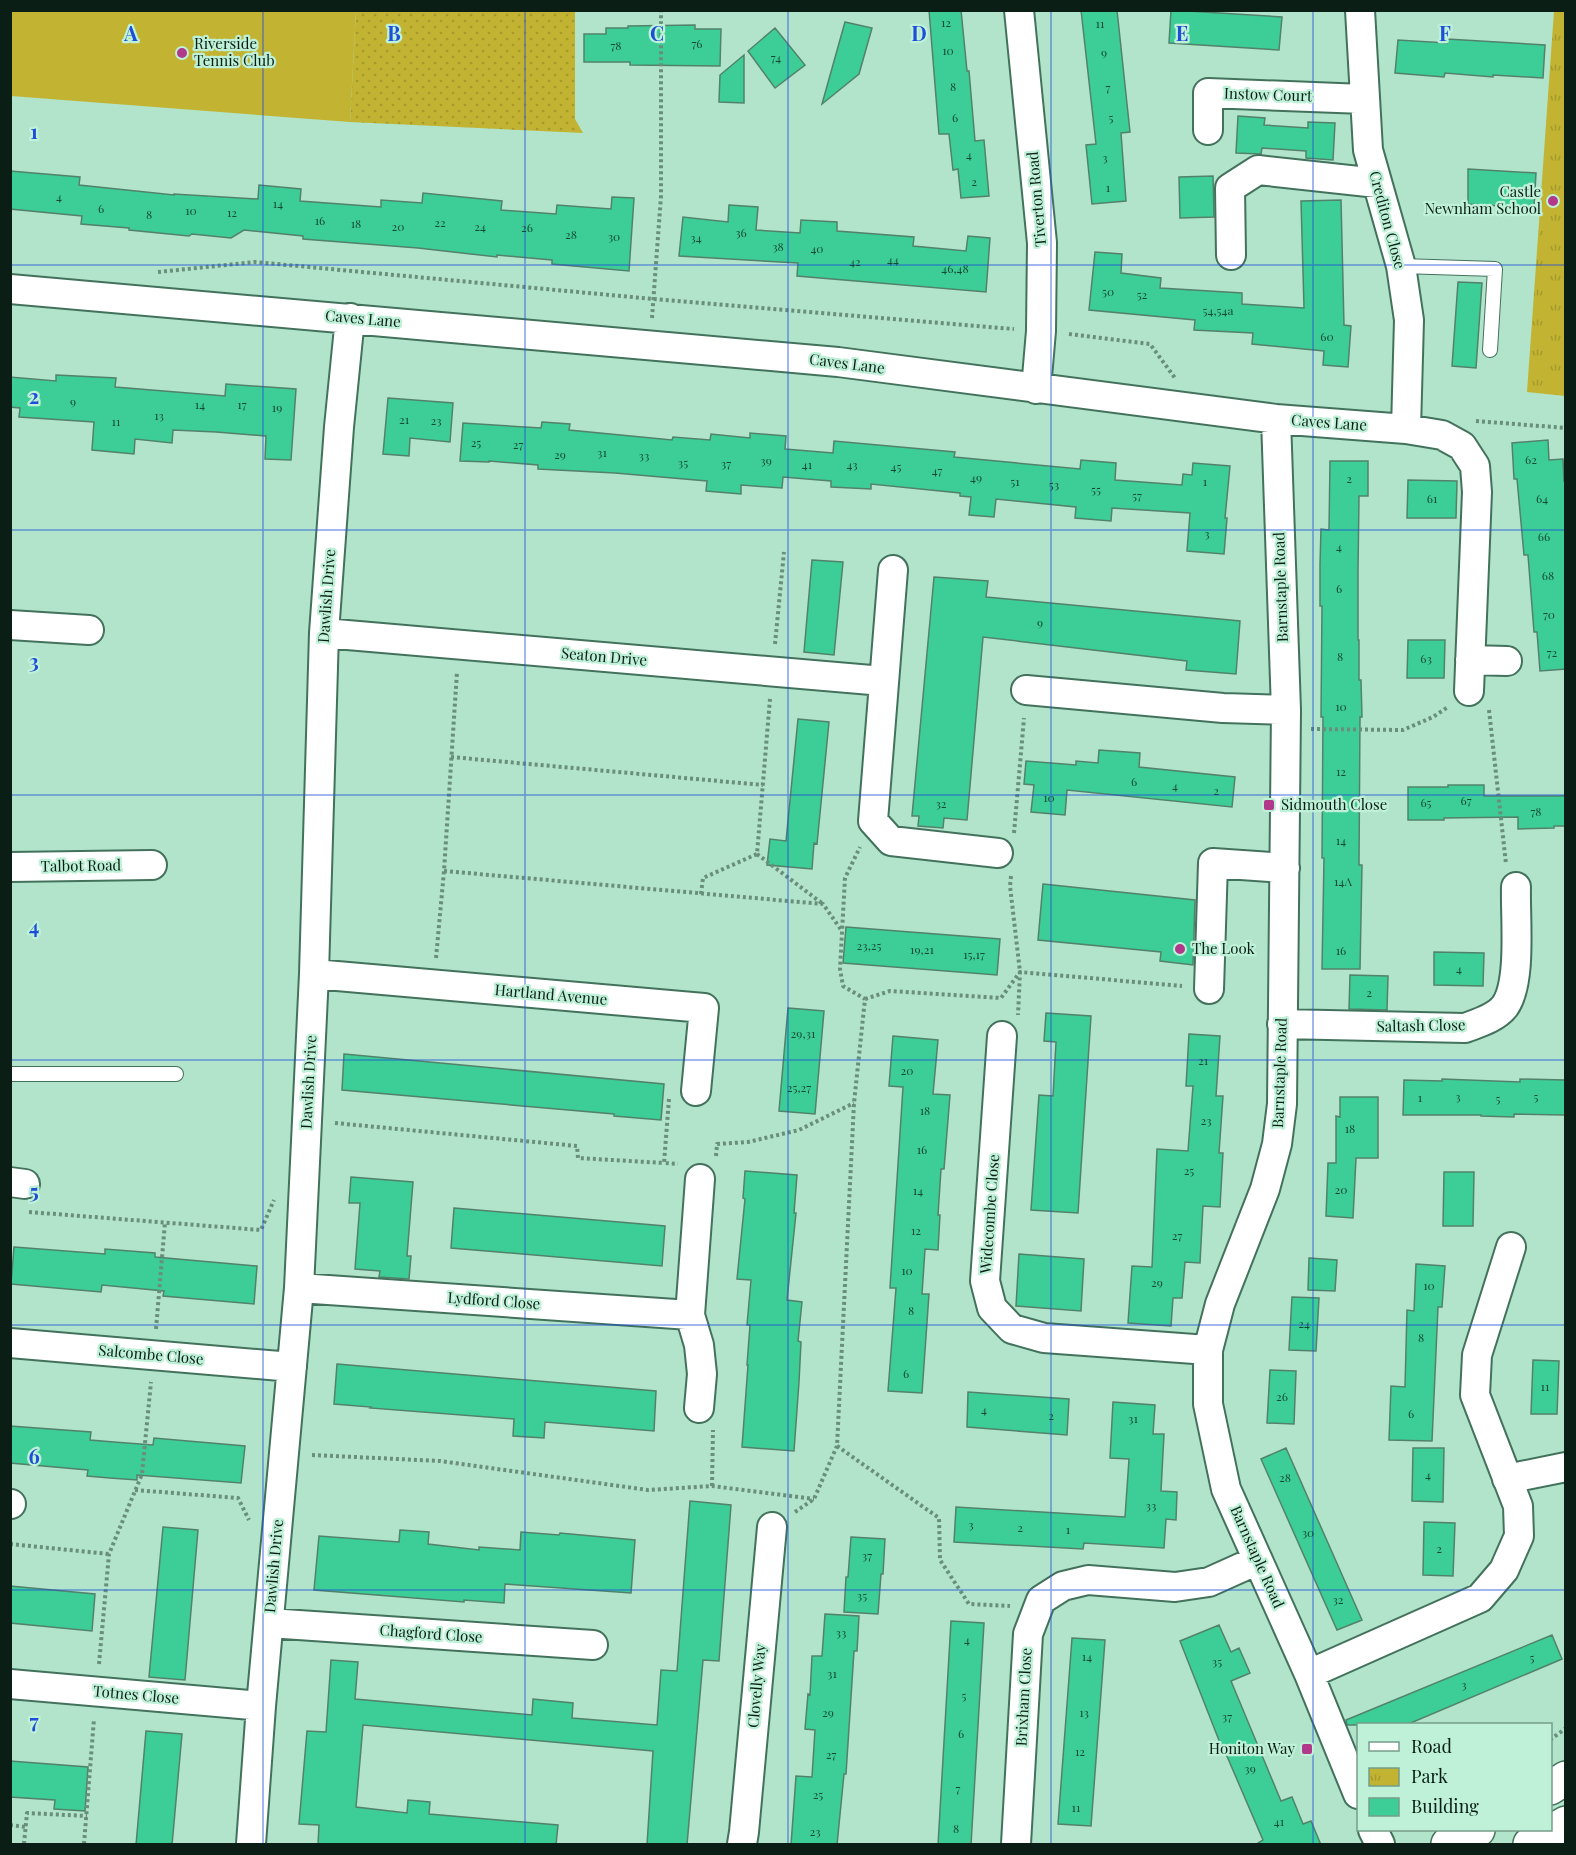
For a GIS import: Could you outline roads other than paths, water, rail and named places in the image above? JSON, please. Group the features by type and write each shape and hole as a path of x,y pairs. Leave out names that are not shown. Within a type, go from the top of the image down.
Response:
{"street":[{"name":"Tiverton Road","path":"1019,10 1042,243 1041,331 1036,389"},
{"name":"Crediton Close","path":"1360,10 1368,150 1401,266 1409,320 1406,429"},
{"name":"Instow Court","path":"1208,129 1208,93 1364,99"},
{"path":"1231,255 1230,188 1258,170 1377,183"},
{"name":"Caves Lane","path":"10,289 838,362 1276,419 1406,429 1442,435 1461,446 1475,466 1477,492 1469,691"},
{"name":"Dawlish Drive","path":"251,1845 261,1706 299,1288 314,974 324,633 339,426 350,318"},
{"name":"Barnstaple Road","path":"1276,419 1286,720 1281,1104 1277,1144 1265,1190 1220,1304 1208,1350 1208,1404 1227,1489 1357,1789"},
{"path":"892,570 873,821 891,841 998,853"},
{"path":"10,625 89,630"},
{"name":"Seaton Drive","path":"324,633 883,681"},
{"path":"1470,660 1507,661"},
{"path":"1026,690 1223,708 1286,720"},
{"path":"1209,988 1213,863 1285,868"},
{"name":"Talbot Road","path":"10,867 152,865"},
{"name":"Saltash Close","path":"1282,1024 1465,1028 1488,1019 1504,1007 1511,992 1515,969 1515,887"},
{"name":"Hartland Avenue","path":"314,974 704,1008 696,1092"},
{"name":"Widecombe Close","path":"1002,1036 985,1281 992,1308 1012,1329 1044,1338 1208,1350"},
{"path":"692,1172 690,1315 699,1345 702,1374 699,1408"},
{"path":"1309,1674 1480,1598 1504,1570 1519,1536 1518,1506 1475,1395 1477,1355 1510,1247"},
{"name":"Lydford Close","path":"299,1288 690,1315"},
{"name":"Salcombe Close","path":"10,1343 292,1367"},
{"path":"1507,1479 1566,1467"},
{"name":"Clovelly Way","path":"741,1845 772,1527"},
{"name":"Brixham Close","path":"1016,1845 1028,1634 1041,1600 1063,1586 1088,1581 1175,1587 1209,1582 1258,1560"},
{"name":"Chagford Close","path":"269,1623 593,1645"},
{"name":"Totnes Close","path":"10,1684 261,1706"},
{"path":"1552,1787 1566,1779"},
{"path":"1530,1845 1566,1823"},
{"path":"1373,1831 1380,1845"},
{"path":"1448,1845 1476,1831"}],"lane":[{"path":"1401,266 1495,269 1490,350"},
{"path":"10,1074 176,1074"}],"place":[{"name":"Riverside Tennis Club","path":"182,53"},
{"name":"Castle Newnham School","path":"1553,201"},
{"name":"Sidmouth Close","path":"1269,805"},
{"name":"The Look","path":"1180,949"},
{"name":"Honiton Way","path":"1307,1749"}]}
